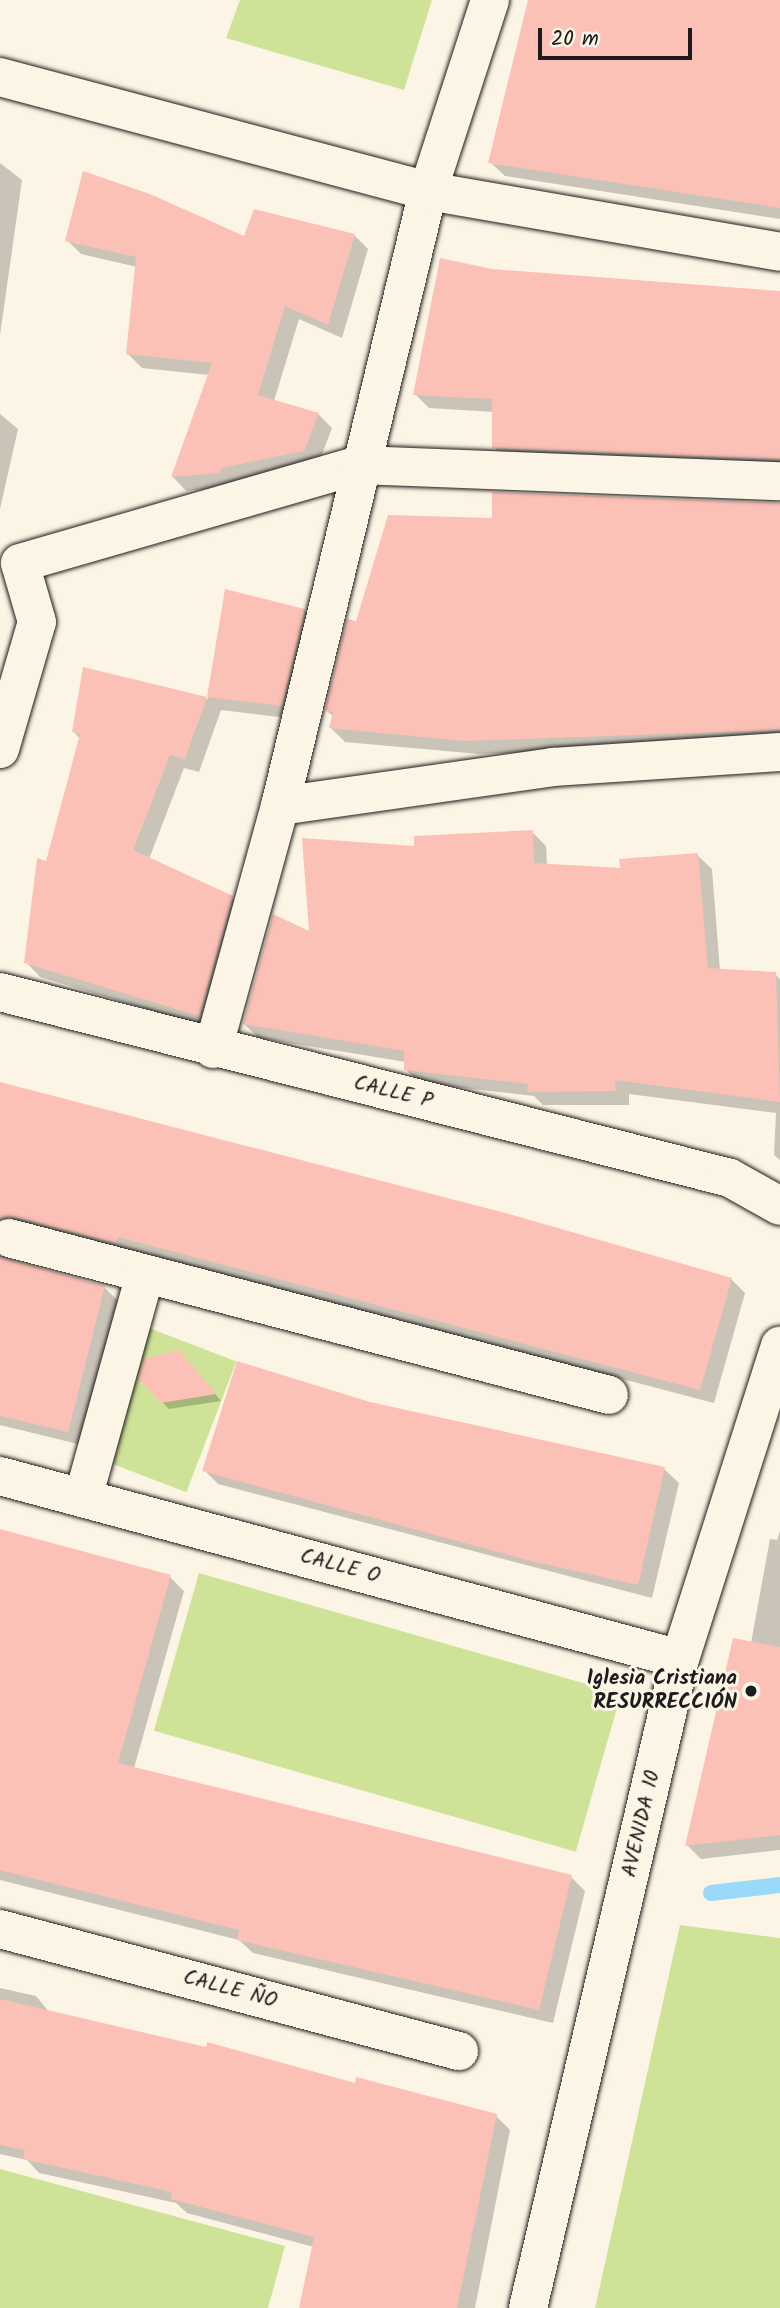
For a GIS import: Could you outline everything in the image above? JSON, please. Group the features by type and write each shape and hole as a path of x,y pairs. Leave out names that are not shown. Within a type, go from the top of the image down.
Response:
{"street":[{"path":"213,1049 280,806 359,465 428,191 490,0"},
{"path":"0,77 428,191 780,252"},
{"path":"0,749 37,622 10,557 359,465 780,481"},
{"path":"280,806 553,767 780,752"},
{"name":"CALLE P","path":"0,992 213,1049 730,1178 780,1206"},
{"path":"9,1238 609,1395"},
{"path":"83,1498 145,1275"},
{"name":"AVENIDA 10","path":"527,2308 680,1659 780,1346"},
{"name":"CALLE O","path":"0,1476 680,1659"},
{"name":"CALLE ÑO","path":"0,1929 459,2051"}],"green space":[{"path":"240,0 432,0 404,90 226,38"},
{"path":"144,1326 236,1361 186,1492 94,1457"},
{"path":"199,1573 621,1694 576,1852 154,1731"},
{"path":"680,1925 780,1938 780,2308 595,2308"},
{"path":"0,2169 285,2246 268,2308 0,2308"}],"building":[{"path":"528,0 780,0 780,208 488,163"},
{"path":"83,171 150,194 244,236 254,209 355,234 328,325 285,306 258,395 319,413 304,451 221,468 220,473 171,477 212,363 126,354 136,257 65,241"},
{"path":"440,258 492,269 780,291 780,459 492,448 492,399 413,395"},
{"path":"492,492 780,503 780,730 464,741 329,728 333,712 325,711 347,619 356,621 388,515 492,518"},
{"path":"225,589 305,609 282,706 207,697"},
{"path":"83,667 207,697 185,759 170,755 133,850 233,896 199,1016 24,963 37,858 46,861 80,734 72,732"},
{"path":"533,830 534,863 620,868 619,859 698,853 708,968 776,972 780,1102 615,1080 616,1091 527,1092 528,1084 404,1070 404,1051 243,1024 273,914 309,931 302,838 414,846 414,836"},
{"path":"0,1082 509,1214 732,1278 700,1390 118,1237 116,1243 15,1217 0,1219"},
{"path":"0,1257 105,1286 68,1432 0,1416"},
{"path":"179,1350 216,1394 161,1403 139,1379 144,1359"},
{"path":"237,1361 370,1402 665,1467 638,1585 531,1561 202,1471"},
{"path":"0,1529 171,1575 118,1763 572,1875 539,2010 237,1940 239,1930 0,1870"},
{"path":"733,1638 780,1647 780,1835 685,1846"},
{"path":"0,1999 206,2047 207,2042 355,2083 356,2077 497,2114 457,2308 299,2308 314,2237 171,2199 172,2192 23,2159 25,2150 0,2145"}],"waterway":[{"path":"711,1893 780,1885"}],"place":[{"name":"Iglesia Cristiana RESURRECCIÓN","path":"751,1691"}]}
